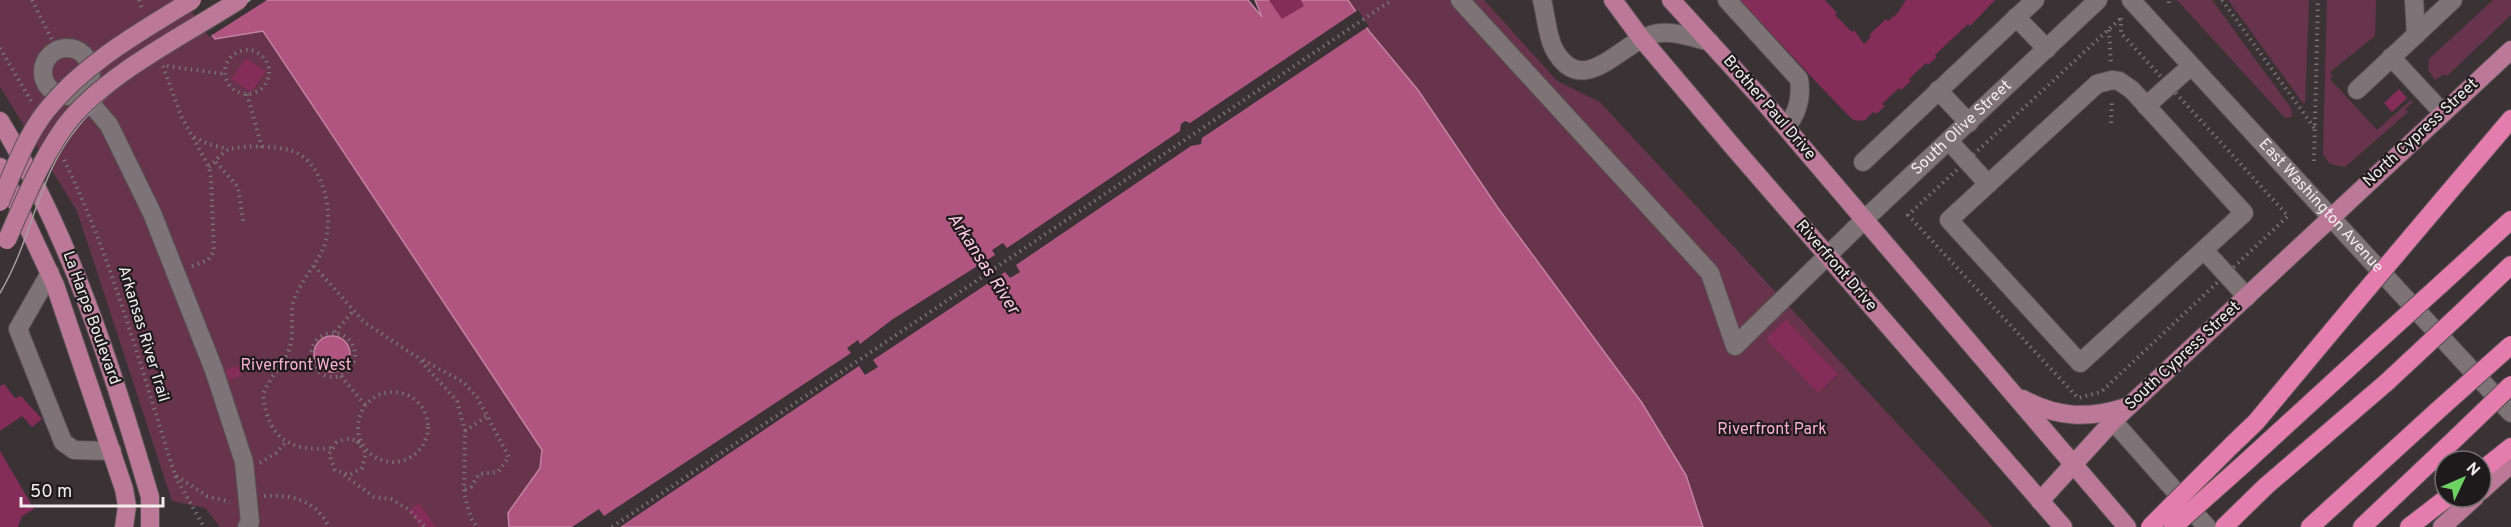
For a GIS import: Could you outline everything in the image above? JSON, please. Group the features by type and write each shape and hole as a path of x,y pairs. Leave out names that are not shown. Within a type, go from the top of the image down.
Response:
{"highway":[{"path":"2150,527 2256,422 2511,118"},
{"path":"2173,527 2511,220"},
{"path":"2224,527 2266,486 2387,382 2511,265"},
{"path":"2310,527 2511,345"},
{"path":"2362,527 2511,385"},
{"path":"2493,464 2508,455"},
{"path":"2409,527 2433,509"}],"main road":[{"path":"0,202 26,144 45,112 99,60 192,0"},
{"path":"3,246 44,158 66,124 101,91 132,67 239,0"},
{"name":"Riverfront Drive","path":"1614,0 1641,38 1826,256 2063,527"},
{"name":"Brother Paul Drive","path":"1674,1 1865,219"},
{"name":"North Cypress Street","path":"2331,217 2511,50"},
{"name":"La Harpe Boulevard","path":"0,121 35,182 82,288 150,497 150,527"},
{"name":"La Harpe Boulevard","path":"0,167 50,273 112,451 127,506 124,527"},
{"name":"South Cypress Street","path":"2040,501 2113,421 2331,217"},
{"path":"1865,219 2127,527"},
{"path":"2015,394 2056,414 2074,416 2106,413 2130,405"},
{"path":"2493,475 2508,455"},
{"path":"2442,527 2462,509"}],"street":[{"name":"South Olive Street","path":"1460,0 1710,273 1735,346 1826,256 2098,0"},
{"path":"1542,0 1553,48 1563,62 1578,70 1587,71 1602,65 1641,38 1661,32 1710,42"},
{"path":"1727,0 1798,79 1801,90 1796,115 1786,127"},
{"path":"1863,162 2035,0"},
{"name":"East Washington Avenue","path":"2131,0 2511,413"},
{"path":"2414,0 2416,35"},
{"path":"2356,90 2453,0"},
{"path":"2016,17 2046,49"},
{"path":"57,50 79,51 89,63 90,79 81,92 66,96 51,91 46,85 43,70 45,62 57,50"},
{"path":"2391,57 2443,113"},
{"path":"2146,106 2191,66"},
{"path":"2104,81 2119,81 2146,106 2244,213 2080,363 1949,220 2097,84 2104,81"},
{"path":"1938,90 1969,123"},
{"path":"81,92 109,125 152,213 214,370 245,470 250,522 247,527"},
{"path":"1949,141 1988,184"},
{"path":"2204,250 2247,297"},
{"path":"50,273 18,328 63,441 74,450 112,451"},
{"path":"2113,421 2207,527"}],"path":[{"path":"32,0 57,50"},
{"path":"139,0 147,22"},
{"path":"612,527 1392,0"},
{"path":"2222,0 2315,130"},
{"path":"2314,161 2318,0"},
{"path":"2121,18 2121,33 2288,216 2102,392 2078,398 1908,215 1966,160 2121,18"},
{"path":"0,48 33,105"},
{"path":"251,51 261,55 268,66 267,82 261,89 247,94 233,89 225,74 226,66 236,53 251,51"},
{"path":"159,55 181,116 209,167 213,232 212,257 203,263 176,272"},
{"path":"163,66 225,74"},
{"path":"247,94 262,148"},
{"path":"194,136 208,144 228,149 272,147 300,154 307,159 320,182 327,208 327,234 314,266 294,299 288,350 263,395 274,432 285,443 302,447 331,448 342,439 357,441 363,446 380,459 401,461 420,449 427,429 422,408 405,395 383,394 365,405 358,425 363,446"},
{"path":"209,167 228,149"},
{"name":"Arkansas River Trail","path":"59,150 87,208 107,257 174,475 204,527"},
{"path":"216,162 238,187 243,221"},
{"path":"314,266 364,322 417,357 462,382 477,397 509,457 498,472 479,474 471,487 464,490"},
{"path":"335,333 353,310"},
{"path":"341,376 352,366 355,352 348,339 335,333 324,334 314,342 311,358 321,374 341,376 365,405"},
{"path":"417,357 457,401 465,431 464,490 471,518 477,527"},
{"path":"465,431 487,416"},
{"path":"343,475 358,472 362,468 366,453 357,441"},
{"path":"245,470 269,459 285,443"},
{"path":"331,448 331,465 374,497 391,499 408,508 425,527"},
{"path":"174,475 207,496 230,502 295,496 315,509 329,527"}],"green space":[{"name":"Riverfront West","path":"0,0 187,0 260,26 542,450 540,468 508,513 509,527 220,527 205,508 172,501 77,211 0,87"},
{"name":"Riverfront Park","path":"1348,0 1484,0 1557,81 1600,102 1993,527 1703,527 1686,475 1642,403 1498,208 1418,90 1369,31"},
{"path":"2177,0 2212,0 2291,108 2292,117 2285,118"},
{"path":"2228,0 2309,0 2305,103 2303,103"},
{"path":"2327,0 2376,0 2375,36 2330,72 2333,76 2330,79 2377,130 2411,100 2413,102 2405,109 2408,112 2345,167 2330,164 2323,154"},
{"path":"2493,0 2511,0 2511,15 2447,76 2444,74 2435,80 2428,70 2429,59"}],"water":[{"name":"Arkansas River","path":"187,0 1248,0 1262,17 1255,0 1348,0 1369,31 1418,90 1498,208 1642,403 1686,475 1703,527 509,527 508,513 540,468 542,450 263,31 215,39"},
{"path":"332,336 345,341 350,354 345,367 332,372 319,367 314,354 319,341"}],"pier":[{"path":"184,0 267,0 209,37"},
{"path":"1358,10 1369,26 1202,138 1201,144 1191,146 1016,265 1020,272 1010,278 1005,272 873,360 878,367 865,375 859,366 620,527 572,527 599,509 604,516 851,353 847,348 858,340 860,344 893,319 995,255 992,250 1003,243 1007,248 1180,131 1181,124 1185,121 1190,123"}],"building":[{"path":"1269,0 1301,0 1304,6 1282,19"},
{"path":"1740,0 1825,0 1837,13 1835,15 1852,32 1854,30 1864,44 1871,37 1869,35 1886,19 1888,21 1897,14 1906,0 1995,0 1970,26 1968,24 1935,55 1937,57 1928,65 1926,63 1909,79 1911,81 1901,90 1899,88 1882,104 1885,106 1876,114 1873,112 1865,120 1858,121 1852,119"},
{"path":"246,58 266,71 251,92 231,79"},
{"path":"2399,89 2407,98 2392,112 2384,103"},
{"path":"1786,320 1838,374 1818,393 1766,339"},
{"path":"239,366 242,376 228,380 225,370"},
{"path":"4,384 15,398 21,396 42,419 32,427 22,416 0,431 0,386"},
{"path":"0,451 34,509 22,516 18,527 0,527"},
{"path":"419,503 436,527 420,527 409,511"}],"tram line":[{"path":"0,293 16,262 53,166 69,138 89,113 139,71 250,0"}]}
